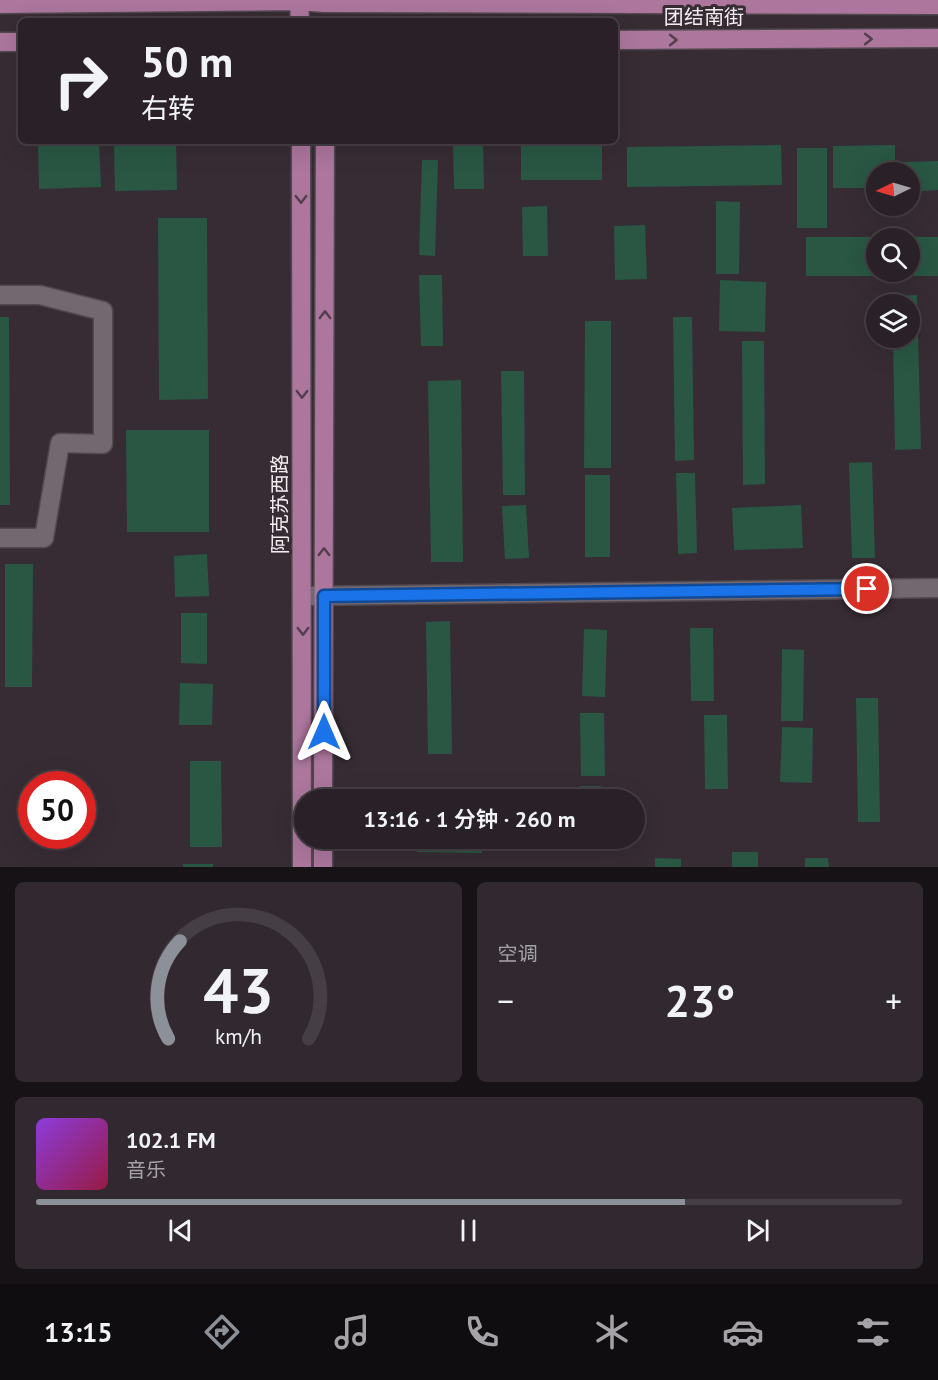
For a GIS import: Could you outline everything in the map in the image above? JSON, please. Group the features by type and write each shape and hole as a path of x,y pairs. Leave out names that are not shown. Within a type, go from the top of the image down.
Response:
{"main road":[{"path":"299,0 300,18"},
{"path":"0,4 299,0 324,8 938,5"},
{"name":"团结南街","path":"618,40 938,39"},
{"path":"0,42 18,42"},
{"name":"阿克苏西路","path":"301,144 302,867"},
{"path":"323,789 325,144"},
{"path":"323,849 323,867"}],"street":[{"path":"0,295 39,295 102,311 103,444 60,443 44,538 0,538"},
{"path":"303,596 938,588"}],"building":[{"path":"38,144 99,144 101,187 39,189"},
{"path":"114,144 176,144 177,190 115,191"},
{"path":"453,144 483,144 484,189 454,189"},
{"path":"521,144 602,144 602,180 521,180"},
{"path":"781,145 782,185 627,187 627,147"},
{"path":"895,145 895,162 866,162 866,188 833,188 833,146"},
{"path":"797,148 827,148 827,228 797,228"},
{"path":"422,160 438,160 435,256 419,255"},
{"path":"938,161 938,190 920,191 920,162 904,162"},
{"path":"716,201 740,202 739,274 716,274"},
{"path":"547,206 548,256 523,256 522,207"},
{"path":"158,218 207,218 208,399 159,400"},
{"path":"645,225 647,279 615,280 614,226"},
{"path":"806,237 866,237 866,276 806,276"},
{"path":"920,237 938,237 938,276 920,276"},
{"path":"419,275 442,275 443,346 421,346"},
{"path":"720,280 766,282 765,332 719,331"},
{"path":"0,317 9,317 10,505 0,505"},
{"path":"673,317 692,317 694,460 675,461"},
{"path":"585,321 611,321 611,468 584,468"},
{"path":"742,341 764,341 765,484 743,485"},
{"path":"893,348 918,348 921,449 895,450"},
{"path":"501,371 524,371 525,495 503,495"},
{"path":"461,380 463,562 431,562 428,381"},
{"path":"126,430 209,430 209,532 127,532"},
{"path":"872,462 875,558 852,558 849,463"},
{"path":"676,473 695,473 697,553 678,554"},
{"path":"585,475 610,475 610,557 585,557"},
{"path":"526,505 529,558 505,559 502,506"},
{"path":"801,505 803,548 734,550 732,508"},
{"path":"207,554 209,596 175,597 174,556"},
{"path":"5,564 33,564 32,687 5,687"},
{"path":"181,613 207,613 207,664 181,663"},
{"path":"450,621 452,754 428,754 426,622"},
{"path":"690,628 713,628 714,701 691,701"},
{"path":"584,629 607,630 605,697 582,696"},
{"path":"782,649 804,650 803,721 781,721"},
{"path":"180,683 213,684 212,725 179,725"},
{"path":"856,698 878,698 880,822 858,822"},
{"path":"580,713 604,713 605,776 581,776"},
{"path":"704,715 727,715 728,789 705,789"},
{"path":"782,727 813,728 812,783 780,782"},
{"path":"190,761 221,761 222,847 190,847"},
{"path":"579,786 601,786 601,789 579,789"},
{"path":"417,849 482,849 482,853 417,852"},
{"path":"732,852 758,852 758,867 732,867"},
{"path":"655,858 681,859 681,867 655,867"},
{"path":"805,858 828,858 829,867 805,867"},
{"path":"183,864 213,864 213,867 183,867"}],"route":[{"path":"324,732 324,596 867,589"}]}
